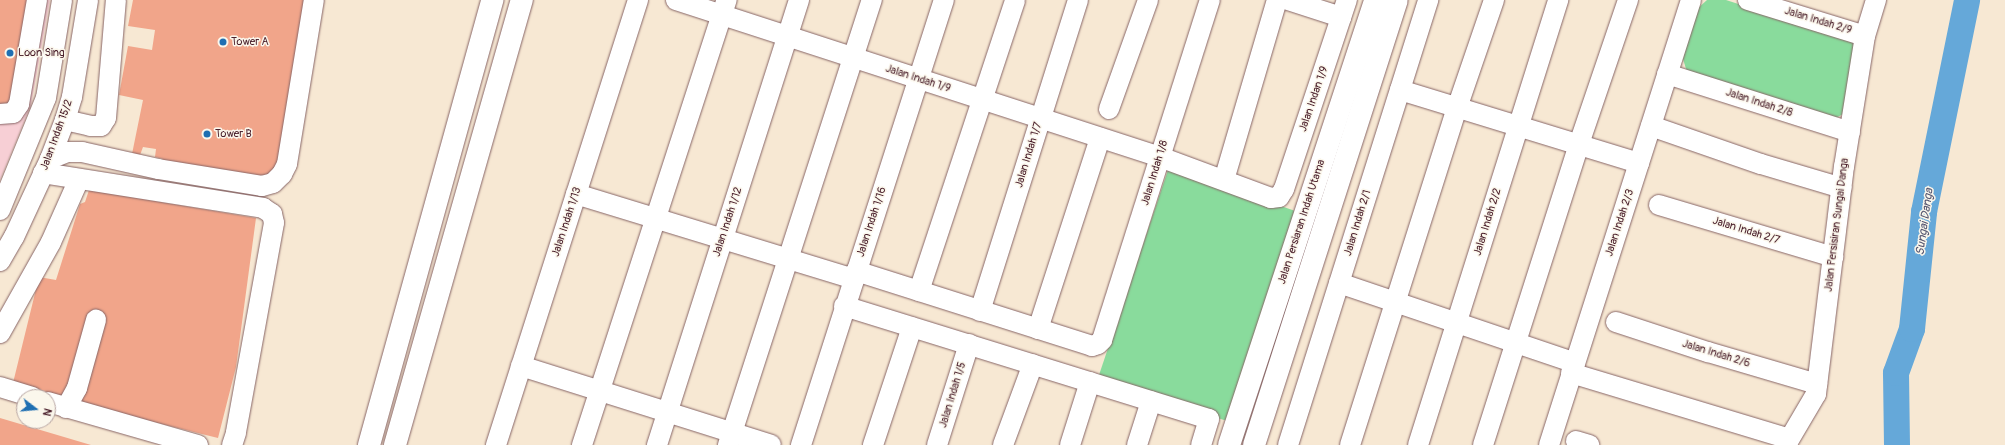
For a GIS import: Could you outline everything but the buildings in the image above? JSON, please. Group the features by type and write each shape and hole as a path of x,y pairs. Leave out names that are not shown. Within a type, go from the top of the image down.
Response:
{"main road":[{"path":"369,445 492,0"},
{"path":"395,445 522,0"},
{"name":"Jalan Persiaran Indah Utama","path":"1229,445 1375,0"},
{"name":"Jalan Persiaran Indah Utama","path":"1254,445 1397,0"}],"street":[{"path":"0,114 13,113 19,104 36,0"},
{"path":"0,210 46,98 62,0"},
{"name":"Jalan Indah 15/2","path":"0,261 14,237 47,166 65,120 72,97 88,0"},
{"path":"65,120 90,126 101,126 106,118 116,0"},
{"path":"47,166 67,152 82,152 158,169 255,185 262,186 272,183 282,174 287,164 314,0"},
{"name":"Jalan Indah 1/13","path":"496,445 638,0"},
{"name":"Jalan Indah 1/9","path":"676,0 724,8 788,36 1160,157 1271,198 1279,197"},
{"name":"Jalan Indah 1/12","path":"657,445 799,0"},
{"path":"730,439 872,0"},
{"name":"Jalan Indah 1/16","path":"801,445 844,306 944,0"},
{"path":"919,291 983,100 1014,0"},
{"name":"Jalan Indah 1/7","path":"980,311 1078,0"},
{"path":"1110,109 1148,0"},
{"name":"Jalan Indah 1/8","path":"1038,329 1092,346 1098,344 1102,340 1210,0"},
{"path":"1224,180 1277,0"},
{"path":"1288,0 1344,8"},
{"name":"Jalan Indah 2/1","path":"1288,445 1428,0"},
{"path":"1350,445 1397,303 1457,108 1494,0"},
{"name":"Jalan Indah 2/2","path":"1418,445 1558,0"},
{"path":"1483,445 1579,144 1628,0"},
{"name":"Jalan Indah 2/3","path":"1549,445 1691,0"},
{"name":"Jalan Indah 2/9","path":"1748,0 1865,36"},
{"name":"Jalan Persisiran Sungai Danga","path":"1788,442 1816,394 1850,132 1865,36 1876,0"},
{"path":"582,445 724,8"},
{"name":"Jalan Indan 1/9","path":"1279,197 1284,189 1344,8"},
{"name":"Jalan Indah 2/8","path":"1667,74 1850,132"},
{"path":"1400,90 1639,163"},
{"path":"0,125 34,130"},
{"path":"1651,126 1761,164 1842,188"},
{"path":"576,194 787,260 919,291 1038,329 1100,138"},
{"path":"47,166 79,179 263,208 272,214 274,223 236,433 232,445"},
{"path":"0,333 51,242 79,179"},
{"name":"Jalan Indah 2/7","path":"1659,204 1833,257"},
{"path":"1339,283 1515,343 1573,368 1788,442"},
{"path":"844,306 1209,419 1201,445"},
{"path":"57,405 77,388 96,320"},
{"name":"Jalan Indah 2/6","path":"1616,322 1708,352 1817,384"},
{"path":"873,445 912,327"},
{"name":"Jalan Indah 1/5","path":"937,445 968,344"},
{"path":"1003,445 1033,364"},
{"path":"521,366 668,412 730,439 771,445"},
{"path":"1070,445 1090,382"},
{"path":"0,387 16,392"},
{"path":"1136,445 1151,401"},
{"path":"57,405 198,445"}],"shaded area":[{"path":"0,0 50,0 31,105 0,180"}],"green space":[{"path":"1707,0 1726,0 1859,43 1849,111 1830,121 1687,72 1683,59 1696,10"},
{"path":"1169,167 1304,214 1237,424 1097,381"}],"waterway":[{"name":"Sungai Danga","path":"1897,445 1896,373 1912,329 1924,212 1967,0"}],"place":[{"name":"Tower A","path":"223,42"},
{"name":"Loon Sing","path":"10,53"},
{"name":"Tower B","path":"207,134"}]}
